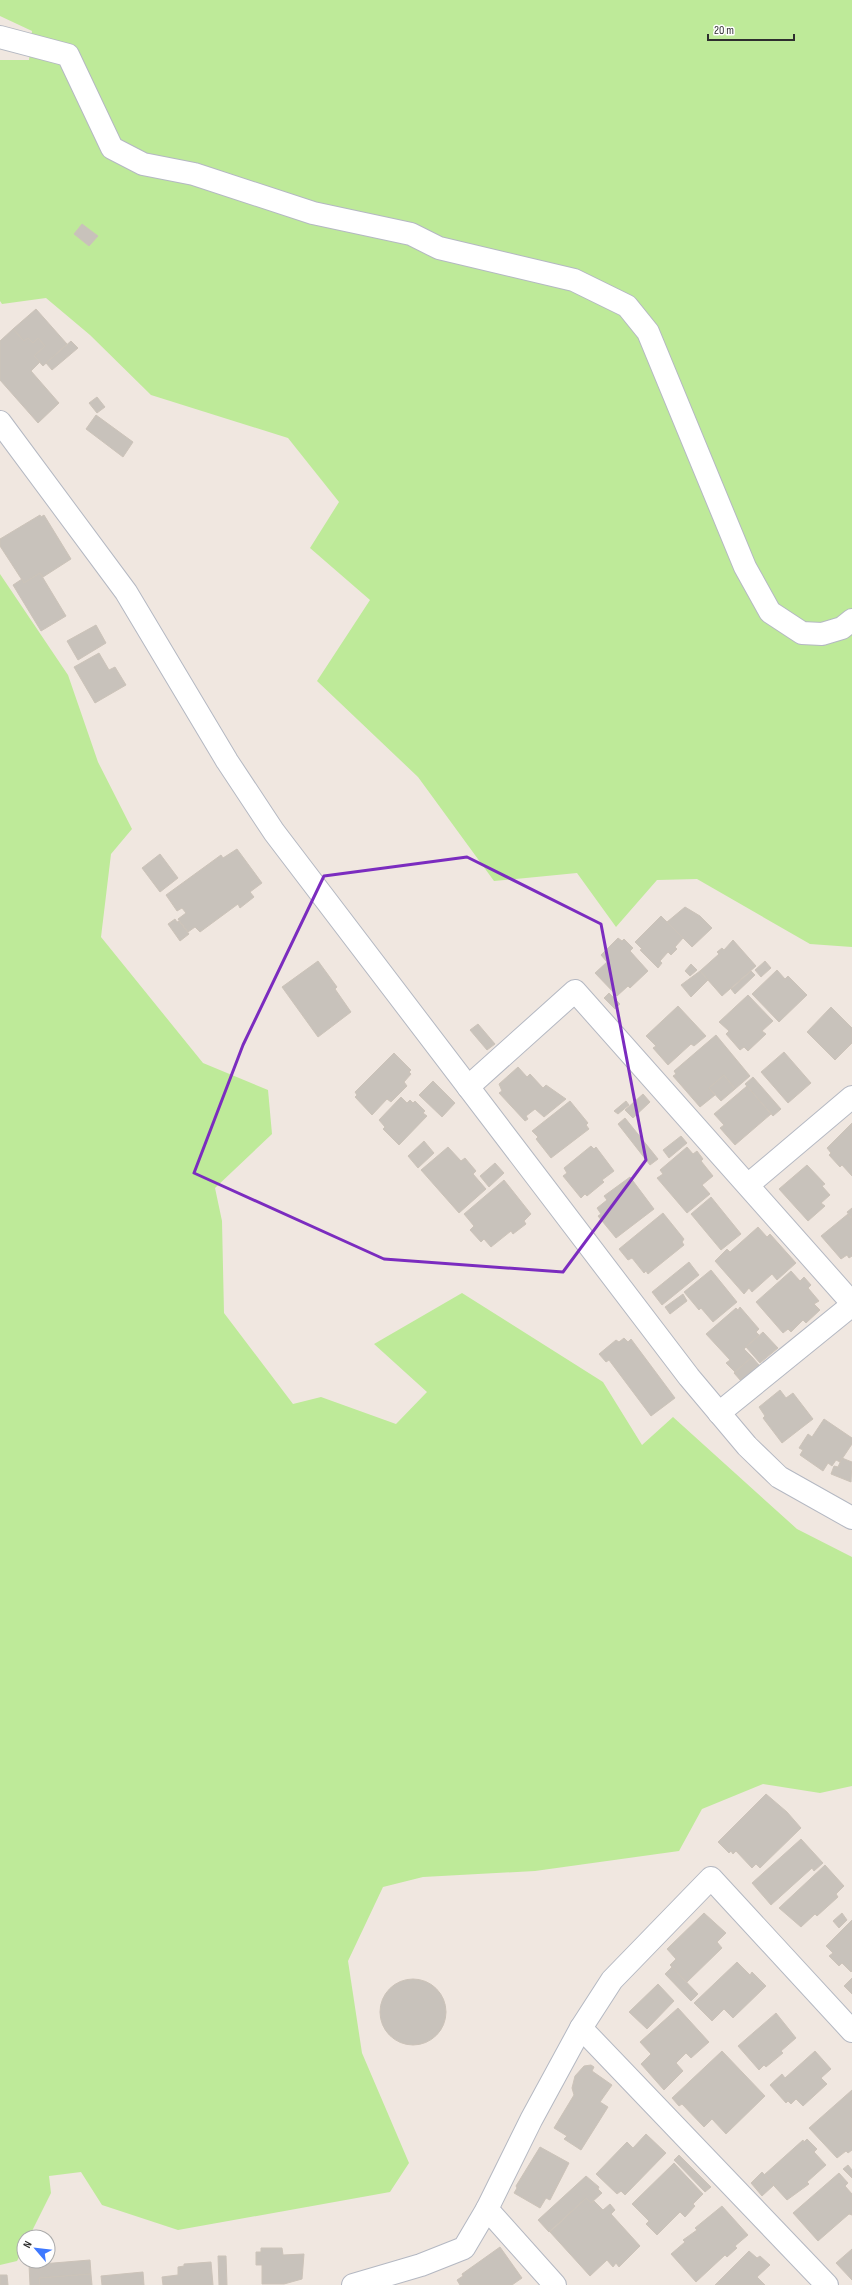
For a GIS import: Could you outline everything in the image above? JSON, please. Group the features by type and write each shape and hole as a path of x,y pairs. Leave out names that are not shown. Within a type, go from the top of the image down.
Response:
{"street":[{"path":"0,37 68,54 112,148 142,164 194,174 313,213 411,234 439,248 574,280 627,306 648,332 745,567 770,612 802,633 822,634 842,628 852,620"},
{"path":"0,422 126,592 226,761 274,832 689,1377 746,1446 778,1477 852,1518"},
{"path":"468,1087 575,991 852,1304 719,1413"},
{"path":"748,1186 852,1097"},
{"path":"352,2285 421,2265 464,2248 487,2209 531,2120 581,2028 612,1980 711,1878 852,2031"},
{"path":"581,2028 827,2285"},
{"path":"487,2209 555,2285"}],"highlighted area":[{"path":"467,857 601,924 646,1160 563,1272 384,1259 194,1173 243,1045 324,876"}],"green space":[{"path":"0,0 852,0 852,947 810,944 697,879 657,880 616,927 577,873 494,881 418,777 317,681 370,600 310,548 339,502 288,438 151,395 90,335 46,298 2,304 0,301 0,60 29,60 32,31 0,16"},
{"path":"0,574 68,675 98,762 132,829 111,854 101,937 203,1063 268,1090 272,1134 215,1188 222,1221 224,1313 293,1404 321,1397 396,1424 427,1392 374,1344 462,1293 603,1382 642,1445 673,1417 797,1529 852,1557 852,1786 820,1793 763,1784 702,1809 679,1851 535,1871 423,1877 383,1887 348,1961 362,2053 409,2163 390,2192 178,2230 102,2205 81,2172 49,2176 51,2193 33,2229 16,2229 16,2261 0,2265"}],"building":[{"path":"82,224 98,236 89,246 74,234"},
{"path":"36,309 67,344 43,366 34,356 45,346 38,338 33,343 28,338 24,341 13,329"},
{"path":"13,329 24,341 28,338 33,343 38,338 45,346 34,356 40,362 31,371 59,403 38,423 0,380 0,341"},
{"path":"71,341 78,348 52,370 46,363"},
{"path":"97,397 105,407 97,413 89,403"},
{"path":"96,415 133,442 123,457 86,429"},
{"path":"40,515 41,517 44,515 71,559 43,577 40,573 24,583 0,546 0,539"},
{"path":"40,573 66,616 41,631 13,585 22,579 24,583"},
{"path":"96,625 106,643 78,660 67,641"},
{"path":"99,653 109,670 115,667 126,685 95,703 74,667"},
{"path":"237,849 262,883 250,892 254,897 240,908 238,904 200,932 195,927 188,932 178,919 186,913 182,908 177,911 166,895 221,855 223,858"},
{"path":"160,854 178,878 160,892 142,868"},
{"path":"685,907 700,916 712,928 692,947 667,922"},
{"path":"661,916 683,938 675,947 677,949 671,955 668,952 660,961 662,963 658,968 640,950 642,949 635,942"},
{"path":"175,919 177,922 179,921 189,934 180,941 168,924"},
{"path":"618,938 622,941 624,939 633,948 630,951 648,971 630,988 628,986 617,996 595,973 607,962 601,955"},
{"path":"733,940 756,966 722,996 700,971 719,954 717,952 722,948 724,950"},
{"path":"318,961 337,987 335,989 351,1012 318,1037 282,987"},
{"path":"765,961 771,968 761,977 755,970"},
{"path":"691,964 697,970 690,976 685,971"},
{"path":"777,970 785,979 788,976 807,995 779,1022 752,994"},
{"path":"700,971 708,980 691,997 681,985"},
{"path":"751,971 755,975 735,994 731,989"},
{"path":"609,993 620,1004 615,1009 604,998"},
{"path":"748,995 773,1021 762,1031 766,1034 748,1051 744,1047 740,1050 726,1034 729,1031 719,1022"},
{"path":"678,1006 706,1036 694,1046 691,1044 668,1065 653,1048 656,1046 646,1036"},
{"path":"831,1007 852,1028 852,1043 835,1060 807,1032"},
{"path":"478,1024 495,1044 487,1050 470,1030"},
{"path":"716,1035 750,1076 735,1089 724,1075 709,1088 715,1095 700,1107 673,1076 676,1074 674,1071"},
{"path":"784,1052 811,1083 788,1103 761,1072"},
{"path":"394,1053 411,1070 409,1072 411,1074 404,1082 407,1086 391,1102 387,1099 372,1115 355,1097 357,1095 355,1092"},
{"path":"518,1067 527,1077 530,1074 543,1088 546,1085 566,1099 544,1117 535,1109 526,1116 528,1119 525,1121 499,1093 502,1091 499,1084"},
{"path":"724,1075 735,1089 721,1101 709,1088"},
{"path":"753,1077 781,1109 773,1116 745,1084"},
{"path":"433,1081 455,1103 442,1117 419,1095"},
{"path":"747,1086 771,1114 735,1145 720,1128 724,1125 714,1114"},
{"path":"643,1094 650,1102 633,1118 625,1110"},
{"path":"401,1097 407,1103 410,1100 413,1103 415,1101 425,1111 423,1113 427,1116 399,1145 383,1129 385,1127 379,1120"},
{"path":"570,1101 588,1123 586,1125 589,1129 551,1158 536,1139 538,1137 532,1131"},
{"path":"626,1101 629,1105 618,1114 614,1111"},
{"path":"625,1118 658,1159 650,1165 618,1124"},
{"path":"852,1123 852,1176 842,1165 840,1167 829,1155 831,1153 827,1148"},
{"path":"681,1136 687,1143 669,1158 663,1150"},
{"path":"424,1141 434,1153 418,1168 408,1156"},
{"path":"591,1146 594,1149 596,1147 614,1171 602,1180 604,1182 587,1196 585,1194 581,1198 563,1176 567,1173 564,1168"},
{"path":"448,1147 461,1161 465,1158 476,1171 473,1174 486,1189 459,1213 421,1170"},
{"path":"687,1147 693,1154 697,1151 703,1159 701,1161 713,1176 702,1185 710,1194 687,1213 657,1178 663,1174 660,1170"},
{"path":"495,1163 504,1173 489,1187 480,1176"},
{"path":"807,1165 825,1184 822,1186 830,1195 821,1203 825,1206 808,1221 779,1189"},
{"path":"630,1177 654,1209 616,1238 598,1216 601,1214 597,1208 607,1200 604,1196"},
{"path":"504,1180 531,1214 524,1221 526,1224 513,1234 511,1231 491,1247 484,1239 481,1242 470,1230 474,1226 464,1214"},
{"path":"711,1197 741,1234 721,1250 691,1214"},
{"path":"852,1208 852,1219 847,1212"},
{"path":"663,1213 684,1239 682,1242 684,1245 648,1274 646,1271 644,1273 632,1258 628,1260 619,1249"},
{"path":"848,1214 852,1219 852,1256 849,1258 847,1255 841,1259 821,1236"},
{"path":"758,1227 767,1237 770,1234 796,1263 777,1280 772,1274 752,1292 749,1288 744,1294 715,1261 727,1249 730,1252"},
{"path":"689,1262 699,1275 662,1305 652,1292"},
{"path":"711,1270 737,1302 713,1322 701,1308 699,1310 684,1292"},
{"path":"791,1271 800,1281 804,1277 811,1285 808,1288 819,1301 814,1304 820,1310 806,1323 803,1320 791,1332 788,1329 783,1333 756,1302"},
{"path":"683,1294 687,1301 670,1314 665,1307"},
{"path":"740,1307 759,1329 756,1332 759,1335 744,1349 752,1357 735,1372 726,1363 730,1360 706,1334 736,1308 738,1310"},
{"path":"763,1332 778,1348 760,1363 746,1347"},
{"path":"624,1338 628,1342 631,1339 675,1398 651,1416 609,1360 606,1362 599,1354 616,1340 619,1342"},
{"path":"752,1357 759,1365 741,1381 734,1373"},
{"path":"780,1390 786,1398 793,1393 813,1419 782,1443 763,1418 765,1416 759,1407"},
{"path":"824,1419 852,1438 852,1444 840,1462 836,1460 832,1466 828,1463 823,1471 800,1455 803,1450 799,1448 808,1434 812,1437"},
{"path":"842,1458 852,1462 851,1482 831,1474 834,1466 838,1467"},
{"path":"766,1794 787,1812 801,1828 760,1868 756,1864 752,1868 736,1851 733,1854 731,1851 729,1853 718,1842"},
{"path":"801,1839 823,1863 814,1871 812,1868 771,1905 752,1883"},
{"path":"825,1865 844,1886 836,1894 838,1897 817,1916 815,1914 801,1927 779,1908"},
{"path":"704,1913 726,1933 717,1942 722,1948 687,1982 670,1965 676,1959 667,1949"},
{"path":"842,1913 847,1920 839,1928 833,1921"},
{"path":"852,1920 851,1972 842,1963 839,1966 829,1956 833,1953 826,1946"},
{"path":"737,1962 750,1975 752,1972 766,1986 733,2018 724,2009 712,2021 694,2003"},
{"path":"672,1967 698,1994 691,2001 665,1974"},
{"path":"852,1978 852,1994 844,1986"},
{"path":"413,1979 426,1982 436,1989 443,1999 446,2012 443,2025 436,2035 426,2042 413,2045 400,2042 390,2035 383,2025 380,2012 383,1999 390,1989 400,1982"},
{"path":"658,1984 674,2001 647,2029 629,2012"},
{"path":"678,2008 709,2042 691,2058 686,2053 676,2063 683,2071 664,2090 641,2064 651,2054 640,2042"},
{"path":"776,2013 796,2038 781,2051 783,2053 766,2067 764,2065 759,2070 738,2046"},
{"path":"722,2051 765,2096 726,2134 712,2119 704,2127 682,2104 679,2106 672,2098"},
{"path":"815,2051 831,2069 821,2078 827,2084 803,2106 796,2099 791,2104 788,2101 786,2103 770,2085 782,2074 785,2078"},
{"path":"591,2065 594,2067 592,2071 612,2085 600,2102 608,2107 581,2150 564,2139 567,2136 554,2128 574,2095 572,2088 575,2076 584,2066"},
{"path":"852,2090 852,2150 848,2153 846,2151 837,2158 809,2128"},
{"path":"646,2134 666,2153 625,2195 621,2191 617,2194 596,2174 627,2142 633,2148"},
{"path":"807,2139 817,2149 814,2152 826,2165 807,2182 809,2184 787,2200 764,2175 803,2140 804,2142"},
{"path":"540,2147 569,2163 550,2200 546,2198 540,2208 514,2193 517,2188 516,2186"},
{"path":"679,2155 711,2187 705,2192 674,2160"},
{"path":"674,2163 703,2194 693,2204 695,2206 685,2217 680,2212 657,2235 646,2224 649,2221 632,2204"},
{"path":"848,2165 852,2170 852,2178 843,2169"},
{"path":"762,2172 774,2185 762,2196 751,2183"},
{"path":"839,2173 848,2183 845,2186 852,2194 852,2215 849,2214 818,2241 793,2213"},
{"path":"586,2176 599,2187 598,2189 602,2193 591,2203 586,2198 549,2232 538,2220"},
{"path":"586,2198 591,2203 594,2201 603,2210 610,2204 615,2210 611,2214 640,2246 619,2267 616,2263 613,2267 607,2260 590,2276 550,2232"},
{"path":"722,2206 748,2235 735,2246 737,2248 727,2257 725,2255 696,2282 671,2254 685,2242 683,2240 697,2230 695,2228"},
{"path":"500,2247 522,2278 512,2285 460,2285 457,2280 463,2276 462,2274"},
{"path":"261,2248 282,2248 283,2255 304,2254 302,2279 284,2284 262,2284 262,2265 256,2265 256,2252 261,2252"},
{"path":"852,2249 852,2280 836,2263"},
{"path":"749,2251 757,2258 760,2256 770,2265 757,2277 765,2285 715,2285"},
{"path":"218,2256 226,2256 227,2285 219,2285"},
{"path":"90,2260 91,2274 39,2278 40,2285 30,2285 29,2269 56,2269 56,2263"},
{"path":"211,2262 213,2285 163,2285 162,2277 178,2275 178,2267 184,2266 184,2264"},
{"path":"143,2272 144,2285 102,2285 101,2276"},
{"path":"91,2274 92,2285 40,2285 39,2278"},
{"path":"0,2275 7,2275 8,2285 0,2285"}]}
